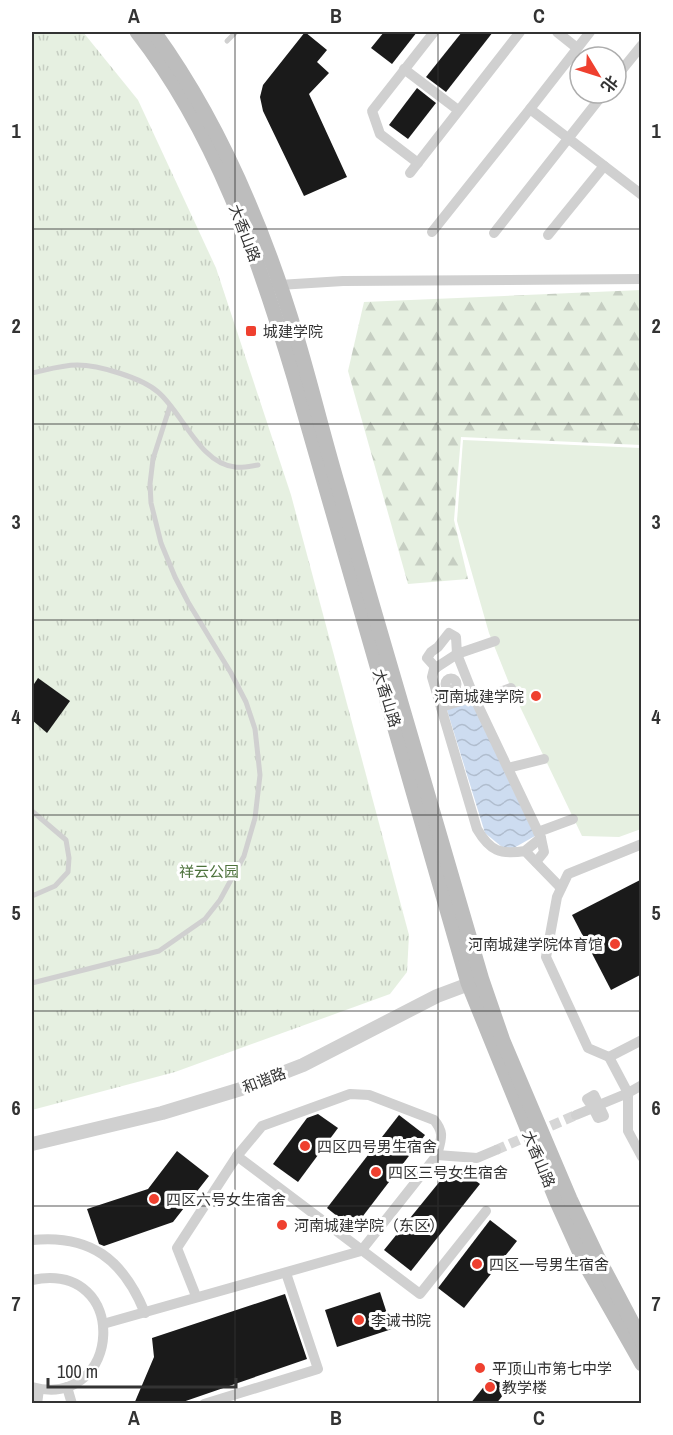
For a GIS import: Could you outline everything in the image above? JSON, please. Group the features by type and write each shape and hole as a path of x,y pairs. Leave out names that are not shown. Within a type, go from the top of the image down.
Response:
{"main road":[{"name":"大香山路","path":"137,32 173,83 202,135 272,287"},
{"name":"大香山路","path":"154,32 189,85 246,198 272,287 288,356 326,495 475,982 562,1212 585,1262 642,1364"},
{"name":"大香山路","path":"475,982 503,1041 570,1199 642,1341"}],"street":[{"path":"418,163 380,134 372,111 434,32"},
{"path":"410,173 520,32"},
{"path":"557,32 573,45"},
{"path":"579,45 590,32"},
{"path":"628,62 642,45"},
{"path":"432,232 568,60"},
{"path":"404,69 458,110"},
{"path":"494,233 594,105"},
{"path":"530,109 642,195"},
{"path":"548,235 604,166"},
{"path":"272,287 343,281 642,279"},
{"path":"457,702 451,684 439,665 427,658 449,633 456,637 457,654 451,684 441,707 477,829 485,842 507,854 525,851 539,835 573,819"},
{"path":"495,641 457,654 439,665 432,677 451,684 475,699 539,835 544,852 536,862"},
{"path":"441,707 511,688"},
{"path":"508,768 544,759"},
{"path":"642,844 568,874 557,897 546,957 588,1048 609,1057 628,1092 628,1131 642,1156"},
{"path":"525,851 561,888"},
{"name":"和谐路","path":"32,1144 162,1113 241,1089 303,1065 437,996 475,982"},
{"path":"609,1057 642,1040"},
{"path":"576,1115 642,1085"},
{"path":"103,1324 361,1251 437,1155 442,1136 440,1128 434,1120 369,1095 350,1094 262,1126 237,1156 177,1248 196,1296"},
{"path":"437,1155 477,1158 496,1150"},
{"path":"237,1156 420,1294 486,1211"},
{"path":"32,1240 52,1238 73,1240 92,1248 125,1275 135,1289 145,1312"},
{"path":"204,1404 318,1369 286,1273"},
{"path":"32,1279 56,1278 78,1286 95,1302 103,1324 103,1346 94,1366 67,1387 49,1390 35,1388 38,1404"},
{"path":"67,1387 72,1404"}],"lane":[{"path":"227,42 236,32"},
{"path":"32,373 65,366 93,366 149,386 160,394 191,435 212,457 236,468 258,465"},
{"path":"32,983 159,951 205,919 219,900 244,856 255,818 260,775 255,729 246,702 231,673 175,577 161,543 151,503 150,484 153,459 170,406"},
{"path":"32,811 66,840 69,858 68,872 55,886 32,896"}],"green space":[{"name":"祥云公园","path":"32,32 83,32 138,100 216,268 291,495 409,935 407,972 390,994 175,1072 32,1110"},
{"path":"641,290 641,445 461,437 454,520 468,579 408,584 348,371 364,302"},
{"path":"463,440 641,448 641,829 619,837 582,836 511,688 489,633 457,521"}],"water":[{"path":"471,700 535,836 512,849 502,847 485,833 447,710"}],"building":[{"path":"305,32 327,50 317,62 329,73 309,94 347,177 304,196 263,111 260,97 263,85"},
{"path":"384,32 417,32 392,64 371,48"},
{"path":"462,32 493,32 446,92 426,77"},
{"path":"417,88 436,103 408,139 389,125"},
{"path":"38,678 70,701 47,733 32,720 32,687"},
{"name":"河南城建学院体育馆","path":"642,879 642,974 611,990 572,915"},
{"name":"四区四号男生宿舍","path":"318,1114 338,1128 298,1182 273,1164 307,1118"},
{"name":"四区三号女生宿舍","path":"399,1115 425,1135 353,1229 327,1208"},
{"name":"四区六号女生宿舍","path":"177,1151 209,1176 173,1222 104,1246 99,1244 87,1209 148,1189"},
{"path":"454,1164 480,1184 411,1271 384,1250"},
{"name":"四区一号男生宿舍","path":"490,1220 517,1241 464,1308 438,1288"},
{"name":"李诫书院","path":"380,1292 392,1329 337,1347 325,1310"},
{"path":"285,1294 307,1359 177,1404 134,1404 154,1357 152,1338"},
{"name":"教学楼","path":"490,1379 510,1386 496,1404 470,1404"}],"tunnel":[{"path":"496,1150 576,1115"}],"place":[{"name":"城建学院","path":"251,331"},
{"name":"河南城建学院","path":"536,696"},
{"name":"河南城建学院体育馆","path":"615,944"},
{"name":"四区四号男生宿舍","path":"305,1146"},
{"name":"四区三号女生宿舍","path":"376,1172"},
{"name":"四区六号女生宿舍","path":"154,1199"},
{"name":"河南城建学院（东区）","path":"282,1225"},
{"name":"四区一号男生宿舍","path":"477,1264"},
{"name":"李诫书院","path":"359,1320"},
{"name":"平顶山市第七中学","path":"480,1368"},
{"name":"教学楼","path":"490,1387"}]}
